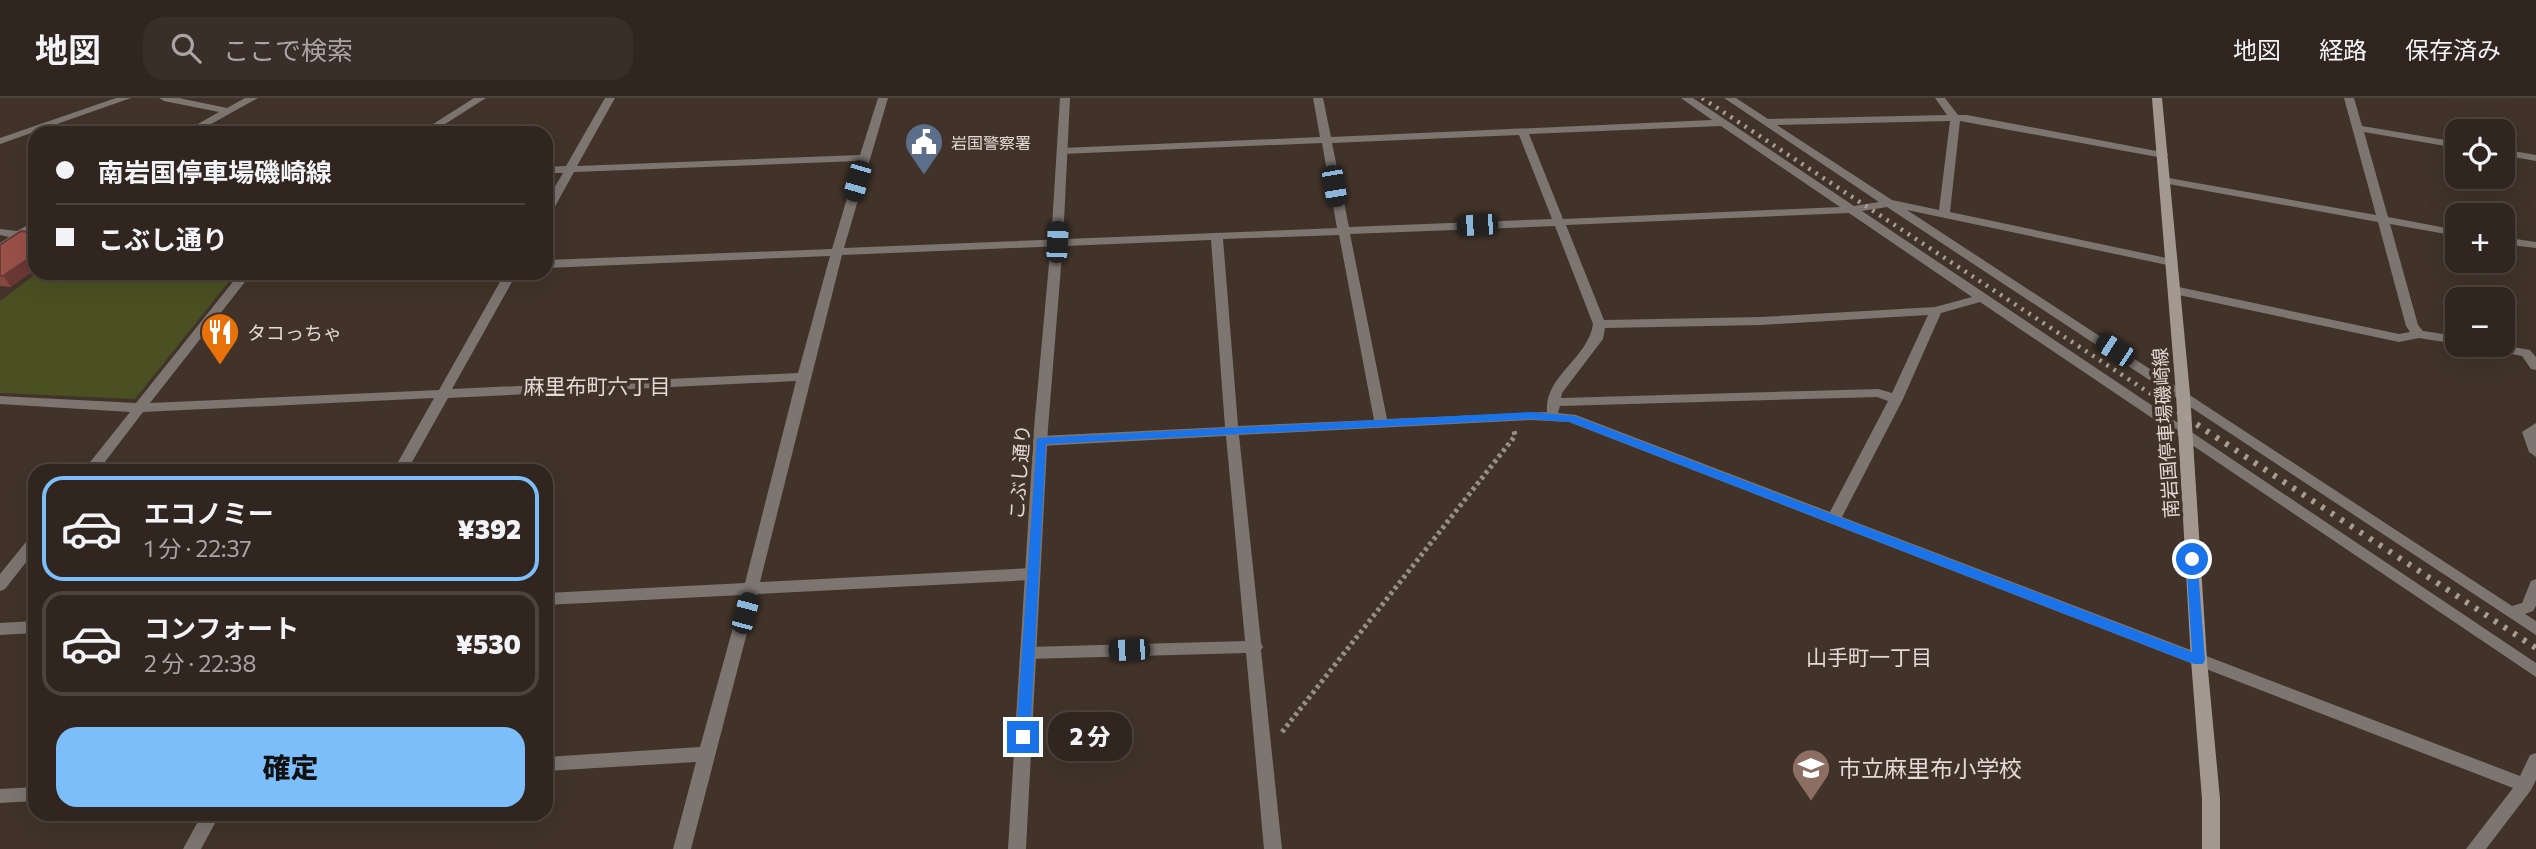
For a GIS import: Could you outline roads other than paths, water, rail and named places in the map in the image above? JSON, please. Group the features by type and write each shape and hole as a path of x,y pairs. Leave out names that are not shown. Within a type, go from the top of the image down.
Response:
{"main road":[{"name":"南岩国停車場磯崎線","path":"2157,98 2183,394 2199,660 2211,799 2211,849"}],"street":[{"path":"44,126 126,98"},
{"path":"164,98 228,111"},
{"path":"200,126 253,98"},
{"path":"435,126 481,98"},
{"path":"553,200 610,98"},
{"path":"682,849 751,590 802,377 863,158 883,98"},
{"name":"こぶし通り","path":"1017,849 1032,574 1065,98"},
{"path":"1318,98 1381,423"},
{"path":"1686,98 2536,671"},
{"path":"1729,98 2183,394 2536,629"},
{"path":"1940,98 1956,124 1944,214"},
{"path":"2348,98 2412,326 2419,334"},
{"path":"1768,122 1953,117 2163,155"},
{"path":"1062,151 1524,134 1724,123"},
{"path":"2356,128 2445,143"},
{"path":"0,141 28,131"},
{"path":"1524,134 1599,324 1597,339 1555,392 1553,409"},
{"path":"2515,154 2536,158"},
{"path":"553,170 863,158"},
{"path":"2164,180 2445,231"},
{"path":"553,264 1852,209 1890,203 2172,262"},
{"path":"0,248 28,229"},
{"path":"0,232 28,236"},
{"path":"1217,237 1232,432 1273,849"},
{"path":"2515,242 2536,245"},
{"path":"96,464 241,280"},
{"path":"404,464 507,280"},
{"path":"2174,290 2399,338 2419,334 2445,338"},
{"path":"1599,324 1761,320 1936,311 1982,298"},
{"path":"1833,519 1896,399 1936,311"},
{"path":"2515,351 2526,353 2536,366"},
{"path":"0,400 141,408 802,377"},
{"path":"1041,441 1510,417 1553,409 1878,393 1896,399"},
{"path":"1553,409 2525,785"},
{"path":"2536,427 2529,432 2536,452"},
{"path":"0,585 28,550"},
{"path":"553,599 1032,574"},
{"path":"2511,612 2528,607 2536,585"},
{"path":"0,629 28,627"},
{"path":"1028,653 1255,647"},
{"path":"553,764 706,754"},
{"path":"2476,849 2525,785 2536,760"},
{"path":"0,796 28,794"},
{"path":"192,849 207,821"}],"railway":[{"path":"1702,98 2189,419"},
{"path":"2187,418 2536,648"}],"place":[{"name":"岩国警察署","path":"924,176"},
{"name":"タコっちゃ","path":"220,366"},
{"name":"市立麻里布小学校","path":"1811,802"}],"district":[{"name":"麻里布町六丁目","path":"597,385"},
{"name":"山手町一丁目","path":"1869,656"}]}
